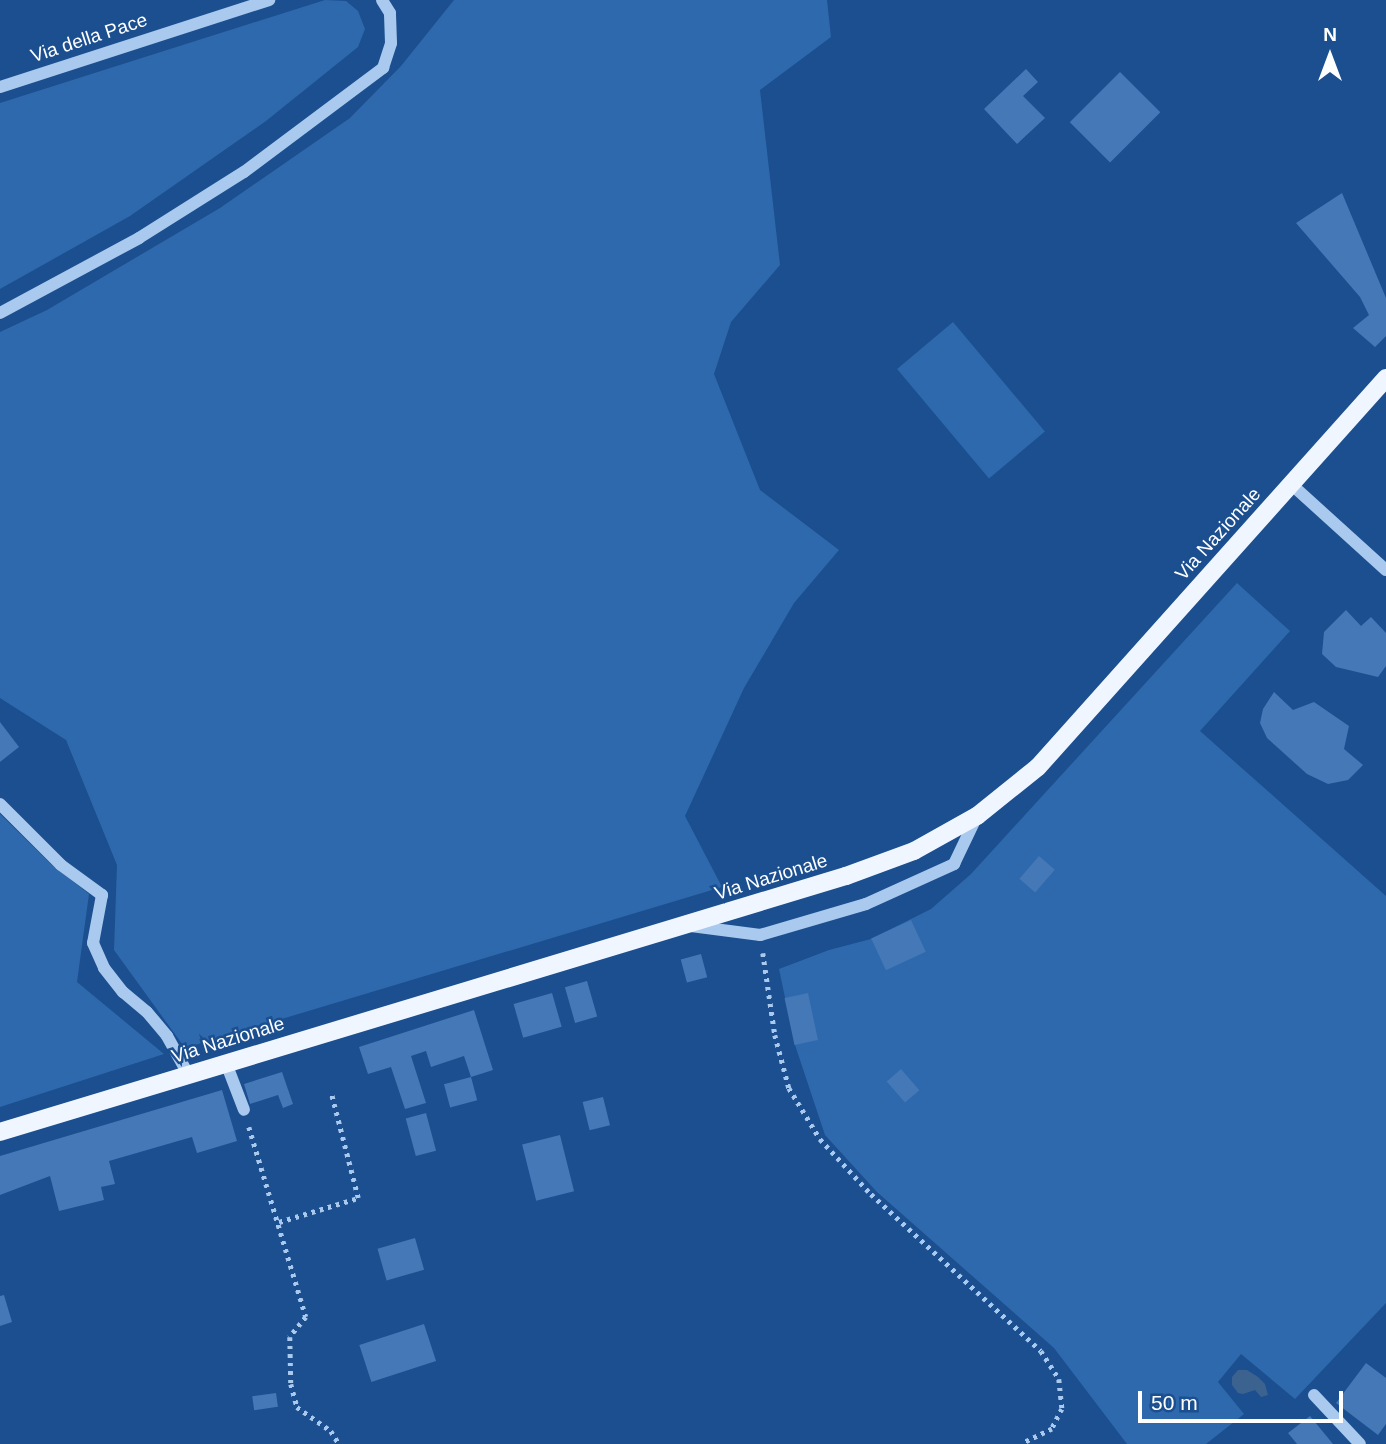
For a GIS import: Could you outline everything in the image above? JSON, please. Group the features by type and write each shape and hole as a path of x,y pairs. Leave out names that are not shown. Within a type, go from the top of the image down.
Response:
{"main road":[{"name":"Via Nazionale","path":"0,1132 846,876 914,851 977,816 1038,767 1384,380"}],"street":[{"name":"Via della Pace","path":"0,87 269,0"},
{"path":"0,313 139,237 244,172 383,68 391,43 390,13 382,0"},
{"path":"1291,484 1386,570"},
{"path":"0,804 61,865 102,895 93,943 104,968 123,992 147,1012 167,1036 188,1073"},
{"path":"683,925 760,935 866,904 954,864 977,816"},
{"path":"226,1063 244,1110"},
{"path":"1314,1395 1360,1444"}],"path":[{"path":"760,935 775,1035 789,1088 820,1139 871,1194 1041,1351 1059,1379 1062,1409 1052,1429 1023,1443"},
{"path":"279,1222 358,1198 331,1093"},
{"path":"244,1110 306,1317 290,1337 290,1384 297,1407 331,1431 339,1444"}],"shaded area":[{"path":"325,0 346,1 358,11 365,29 358,47 266,121 130,216 0,289 0,103"},
{"path":"454,0 827,0 831,37 760,90 780,265 731,322 714,374 760,490 839,550 794,603 744,688 685,816 722,887 185,1048 114,950 117,865 66,740 0,698 0,332 47,310 220,208 350,118 401,66"},
{"path":"953,322 1045,432 989,478 897,369"},
{"path":"1237,583 1290,631 1200,731 1386,896 1386,1303 1295,1399 1241,1354 1218,1382 1244,1414 1206,1444 1127,1444 1054,1348 877,1192 825,1135 795,1045 779,969 829,950 871,939 931,909 971,874"},
{"path":"0,814 51,864 89,894 77,982 164,1054 0,1107"},
{"path":"1238,1370 1247,1370 1258,1377 1265,1384 1268,1395 1261,1397 1255,1390 1238,1393 1232,1385 1232,1377"}],"building":[{"path":"1026,69 1038,82 1023,96 1045,118 1017,144 984,109"},
{"path":"1120,72 1160,112 1110,163 1070,122"},
{"path":"1342,193 1386,298 1386,336 1375,347 1353,328 1369,315 1360,297 1296,223"},
{"path":"1346,610 1361,626 1371,617 1386,633 1386,666 1378,677 1336,667 1322,654 1324,632"},
{"path":"1274,692 1293,710 1314,702 1349,726 1344,749 1363,765 1348,780 1328,784 1307,774 1267,738 1260,723 1263,709"},
{"path":"0,722 19,747 0,762"},
{"path":"1039,856 1055,870 1035,892 1019,879"},
{"path":"911,920 926,952 886,970 871,939"},
{"path":"701,954 707,977 687,983 681,959"},
{"path":"587,981 597,1017 575,1023 565,987"},
{"path":"552,993 562,1027 523,1038 514,1004"},
{"path":"808,993 818,1040 795,1045 785,998"},
{"path":"474,1010 493,1070 471,1077 464,1056 431,1067 426,1051 411,1056 426,1103 405,1109 391,1067 368,1074 359,1047"},
{"path":"901,1069 919,1090 905,1103 887,1081"},
{"path":"282,1072 293,1104 283,1108 278,1095 250,1104 244,1084"},
{"path":"471,1077 477,1100 450,1107 444,1084"},
{"path":"222,1090 237,1141 197,1153 192,1137 109,1161 115,1184 101,1187 104,1200 59,1211 50,1176 0,1195 0,1156"},
{"path":"603,1097 610,1125 590,1130 583,1102"},
{"path":"426,1113 436,1151 416,1156 406,1118"},
{"path":"560,1135 574,1191 536,1201 522,1144"},
{"path":"415,1238 424,1270 387,1280 378,1249"},
{"path":"4,1295 12,1322 0,1326 0,1296"},
{"path":"424,1324 436,1361 371,1382 359,1345"},
{"path":"1366,1363 1386,1378 1386,1424 1378,1435 1336,1403"},
{"path":"276,1393 278,1407 254,1410 252,1396"},
{"path":"1310,1416 1333,1444 1297,1444 1288,1433"}]}
